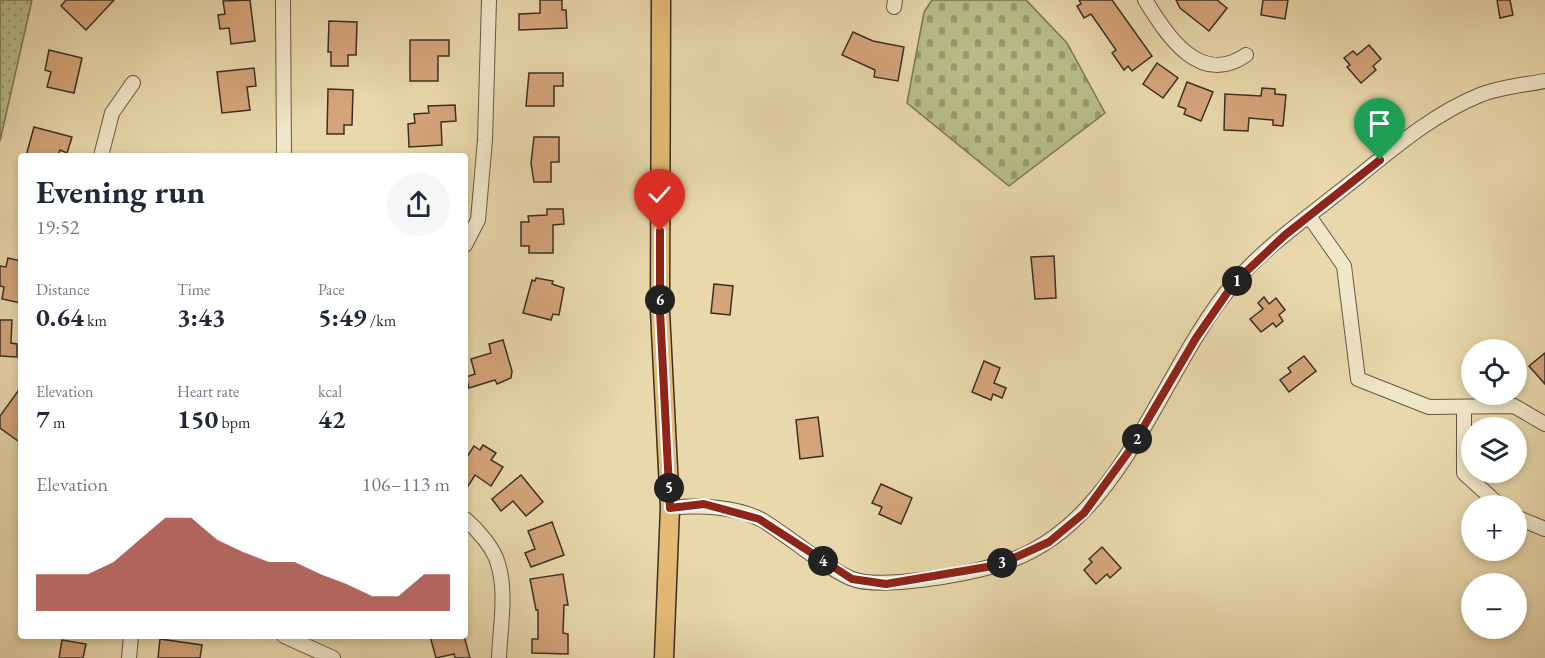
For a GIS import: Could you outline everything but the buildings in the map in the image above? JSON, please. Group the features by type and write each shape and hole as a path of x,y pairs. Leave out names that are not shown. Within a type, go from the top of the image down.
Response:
{"main road":[{"path":"661,0 660,311 670,508 664,658"}],"street":[{"path":"283,0 284,153"},
{"path":"468,239 478,220 485,140 489,0"},
{"path":"1145,0 1166,33 1188,55 1202,62 1224,65 1232,64 1246,55"},
{"path":"670,508 704,504 759,519 852,579 886,584 999,565 1049,542 1084,513 1130,450 1196,338 1234,283 1309,216 1418,128 1481,95 1545,81"},
{"path":"102,153 112,113 133,83"},
{"path":"1309,216 1344,266 1358,379 1429,407 1515,406 1545,424"},
{"path":"1464,406 1464,473 1488,495"},
{"path":"468,522 484,540 498,563 501,589 499,658"},
{"path":"1527,522 1545,529"},
{"path":"129,658 131,639"},
{"path":"291,639 333,658"}],"green space":[{"path":"0,0 32,0 0,141"},
{"path":"932,0 1026,0 1067,43 1105,113 1009,186 907,103 924,12"}],"route":[{"path":"660,231 660,311 670,508 704,504 759,519 852,579 886,584 999,565 1049,542 1084,513 1130,450 1196,338 1234,283 1285,235 1380,160"}]}
